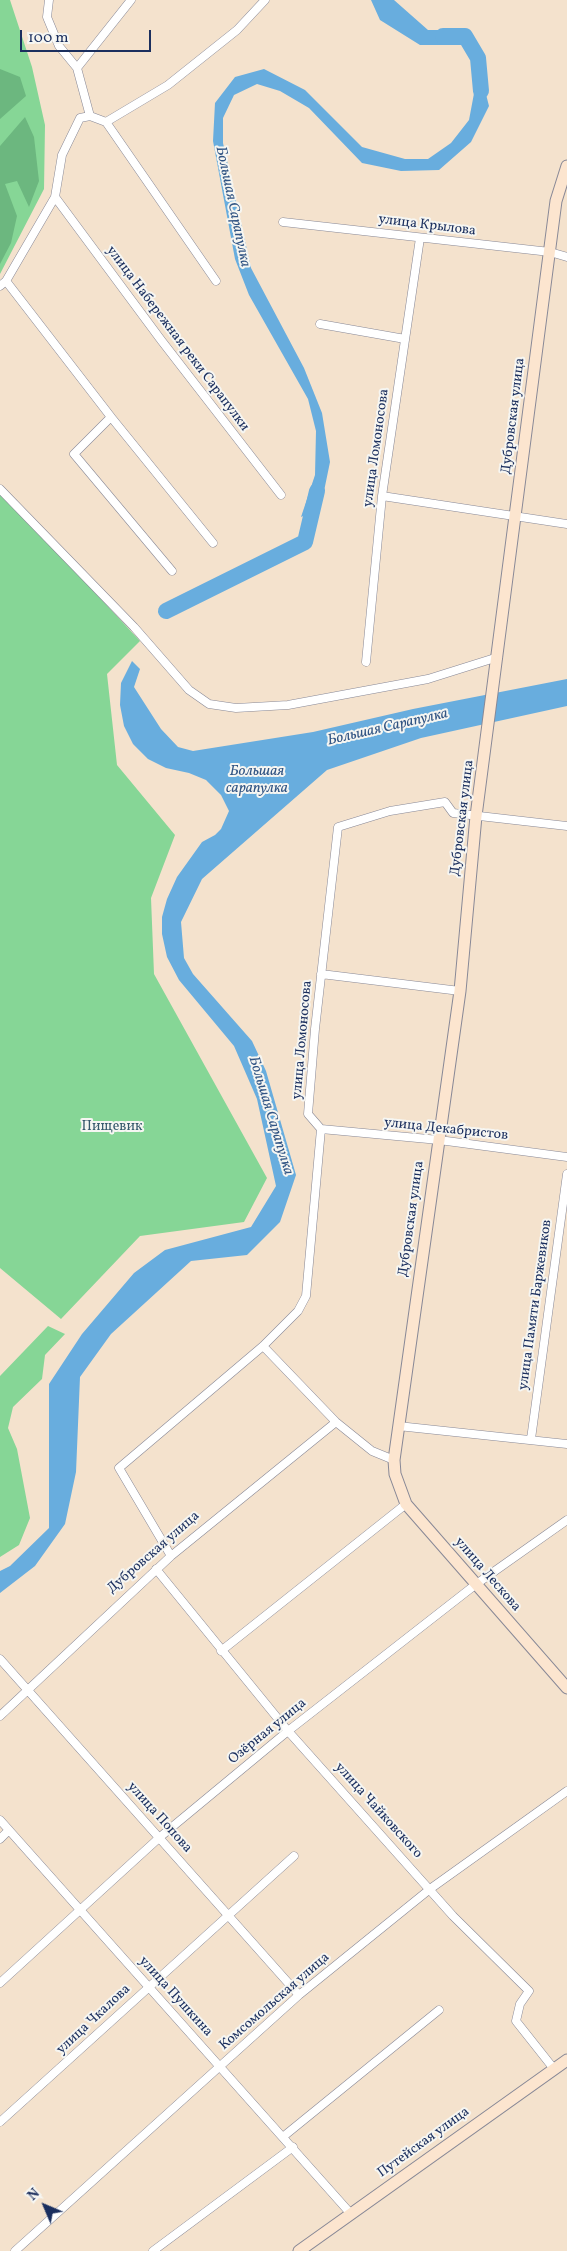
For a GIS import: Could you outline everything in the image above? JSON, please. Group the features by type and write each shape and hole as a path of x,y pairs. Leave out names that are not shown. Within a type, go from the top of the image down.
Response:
{"street":[{"path":"49,0 47,17 60,46 77,68 90,116"},
{"path":"77,68 131,0"},
{"path":"106,122 168,85 188,70 237,30 265,0"},
{"path":"213,542 3,283 55,197 62,155 80,118 90,116 106,122 216,281"},
{"name":"Дубровская улица","path":"396,1474 394,1460 398,1426 460,991 476,816 486,756 556,202 567,166"},
{"name":"улица Набережная реки Сарапулки","path":"55,197 160,340 246,453 281,495"},
{"name":"улица Крылова","path":"282,222 550,252 567,257"},
{"name":"улица Ломоносова","path":"366,662 382,496 420,238"},
{"path":"320,324 405,339"},
{"path":"111,417 74,454 172,571"},
{"path":"0,489 134,627 190,690 209,704 236,708 288,705 428,679 497,663"},
{"path":"382,496 567,524"},
{"name":"улица Ломоносова","path":"321,1129 308,1114 321,974 338,826 390,811 445,802 453,813 476,816"},
{"path":"476,816 567,826"},
{"path":"321,974 460,991"},
{"path":"170,1556 120,1468 263,1346 298,1311 306,1296 321,1129"},
{"name":"улица Декабристов","path":"321,1129 439,1140 567,1157"},
{"name":"улица Памяти Баржевиков","path":"531,1439 567,1174"},
{"path":"263,1346 336,1422 372,1451 394,1460"},
{"name":"Дубровская улица","path":"0,1716 170,1556 336,1422"},
{"path":"398,1426 567,1444"},
{"name":"улица Лескова","path":"396,1474 406,1504 567,1688"},
{"path":"221,1651 406,1504"},
{"name":"Озёрная улица","path":"0,1983 160,1837 288,1731 475,1585 567,1520"},
{"name":"улица Чайковского","path":"156,1569 288,1731 453,1916 528,1991 520,2004 516,2020 554,2069"},
{"name":"улица Попова","path":"0,1659 299,1995"},
{"name":"Комсомольская улица","path":"15,2251 299,1995 430,1889 567,1791"},
{"name":"улица Пушкина","path":"0,1820 284,2136 350,2214"},
{"path":"0,1840 9,1830"},
{"name":"улица Чкалова","path":"0,2122 294,1856"},
{"path":"284,2136 439,2010"},
{"name":"Путейская улица","path":"299,2251 567,2060"},
{"path":"153,2251 293,2147"}],"green space":[{"path":"0,0 10,0 32,67 45,125 44,189 0,274"},
{"path":"0,69 20,77 26,96 0,119"},
{"path":"25,117 34,137 39,181 29,207 17,181 5,184 17,216 11,243 0,264 0,146"},
{"name":"Пищевик","path":"0,490 140,641 107,674 117,765 175,835 151,898 154,974 267,1178 244,1222 140,1236 61,1319 0,1268"},
{"path":"48,1326 65,1334 45,1355 42,1379 13,1407 8,1428 17,1449 30,1518 19,1545 0,1557 0,1376"}],"water":[{"path":"371,0 394,0 428,30 463,30 468,45 420,45 380,20"},
{"path":"479,67 489,106 471,142 439,170 401,171 362,163 309,108 280,91 257,84 234,95 223,118 223,143 251,268 304,368 322,413 330,462 323,496 312,512 301,517 315,475 316,431 308,399 249,295 235,259 213,141 215,103 235,77 264,69 305,90 362,147 405,159 428,159 451,143 469,120"},
{"name":"Большая сарапулка","path":"132,661 140,669 134,687 161,729 178,747 193,751 313,732 413,709 567,679 567,706 421,738 327,770 202,879 181,922 184,958 193,974 252,1041 266,1071 296,1175 280,1222 247,1255 191,1261 111,1334 80,1377 76,1472 65,1524 35,1566 0,1593 0,1571 10,1566 49,1528 49,1384 82,1334 134,1273 165,1250 251,1227 276,1186 257,1099 234,1046 179,980 167,957 162,934 162,917 167,899 177,877 202,842 215,835 221,829 229,811 221,795 206,780 189,773 166,768 148,759 133,744 124,726 120,705 121,683"}],"waterway":[{"name":"Большая Сарапулка","path":"443,36 465,36 478,58 481,91"},
{"name":"Большая Сарапулка","path":"166,611 305,542 317,491"}]}
